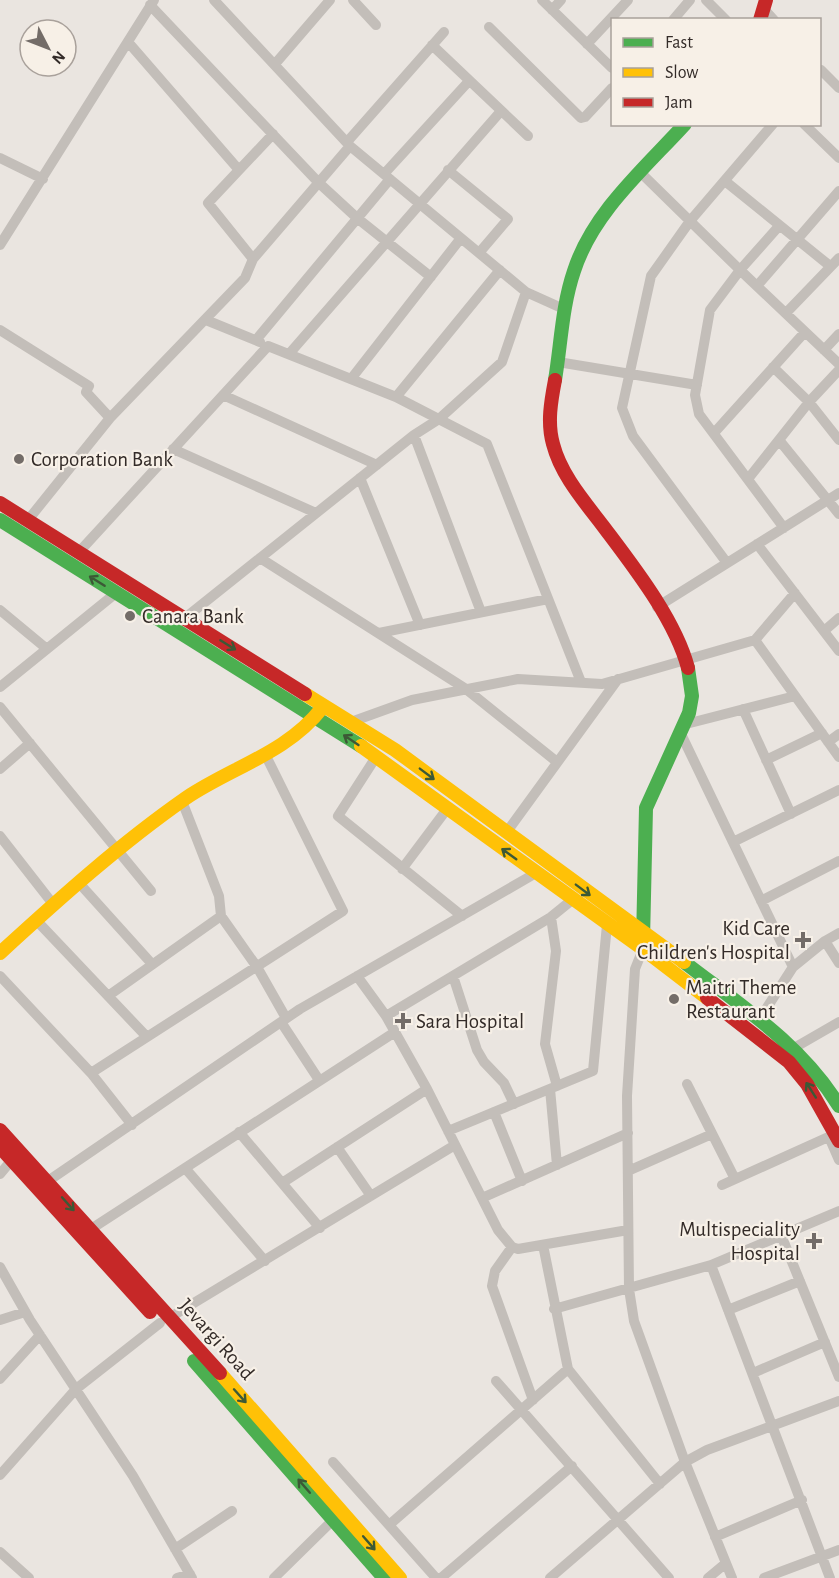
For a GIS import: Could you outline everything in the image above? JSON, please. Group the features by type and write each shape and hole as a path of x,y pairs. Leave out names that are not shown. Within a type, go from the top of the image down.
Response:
{"main road":[{"path":"643,949 646,808 651,790 683,729 692,706 691,678 685,660 657,607 560,464 550,432 566,310 579,257 597,227 679,127"},
{"path":"0,503 395,750 643,931 794,1048 823,1080 839,1106"},
{"path":"0,520 376,757 643,949 789,1062 807,1084 835,1137"},
{"path":"0,953 53,904 182,801 265,754 316,718 324,705"},
{"name":"Jevargi Road","path":"0,1130 16,1156 48,1181 91,1229 165,1321 400,1578"},
{"path":"0,1147 16,1156 165,1321 384,1578"}],"street":[{"path":"275,64 330,0"},
{"path":"353,0 376,26"},
{"path":"542,0 611,67"},
{"path":"552,10 561,0"},
{"path":"611,18 628,0"},
{"path":"675,18 690,0"},
{"path":"706,0 724,18"},
{"path":"216,1 349,144 526,292 566,310"},
{"path":"0,246 152,2 319,183 385,242 431,277"},
{"path":"587,44 611,18"},
{"path":"489,27 581,118 611,89"},
{"path":"28,520 110,418 245,278 253,259 444,32"},
{"path":"128,42 238,170"},
{"path":"432,45 528,136"},
{"path":"821,71 839,88"},
{"path":"256,340 357,218 387,176 469,81"},
{"path":"289,354 501,111"},
{"path":"727,563 633,436 622,408 651,276 690,220 771,126"},
{"path":"806,126 839,158"},
{"path":"253,259 208,203 273,134"},
{"path":"0,158 43,180"},
{"path":"448,170 508,219 479,253"},
{"path":"640,173 839,364"},
{"path":"725,181 797,240 836,262 786,313"},
{"path":"757,286 839,190"},
{"path":"779,226 740,270 710,310 696,395 699,414 783,528"},
{"path":"351,379 461,238"},
{"path":"396,397 500,270"},
{"path":"184,618 414,435 439,419 502,362 526,292"},
{"path":"206,320 396,397 487,444 581,682"},
{"path":"0,330 89,386 86,392 110,418"},
{"path":"714,433 805,332"},
{"path":"824,350 839,334"},
{"path":"79,552 268,346"},
{"path":"558,362 697,385"},
{"path":"773,367 809,402 839,440"},
{"path":"748,479 809,402 839,370"},
{"path":"223,395 377,465"},
{"path":"414,435 481,612"},
{"path":"779,440 839,514"},
{"path":"173,449 316,513"},
{"path":"360,478 420,625"},
{"path":"657,607 839,493"},
{"path":"757,544 839,651"},
{"path":"260,558 466,689 557,762"},
{"path":"0,687 116,593"},
{"path":"351,722 412,700 518,679 602,684 755,640 795,593"},
{"path":"378,633 548,599"},
{"path":"0,610 47,649"},
{"path":"824,631 839,618"},
{"path":"755,640 839,757"},
{"path":"506,833 618,679"},
{"path":"793,967 733,842 683,729 795,696"},
{"path":"0,707 151,891"},
{"path":"743,710 791,814"},
{"path":"766,760 839,734"},
{"path":"0,769 30,743"},
{"path":"91,1073 343,911 265,754"},
{"path":"376,757 338,816 462,916"},
{"path":"733,842 839,790"},
{"path":"182,801 219,896 221,916 257,967 284,1020 320,1080"},
{"path":"402,869 447,809"},
{"path":"1,839 53,904"},
{"path":"761,901 839,861"},
{"path":"48,1181 284,1020 536,873"},
{"path":"80,883 152,964"},
{"path":"386,1016 551,917 572,900"},
{"path":"108,996 221,916"},
{"path":"551,917 556,951 545,1044 554,1087 557,1165"},
{"path":"36,920 147,1037"},
{"path":"448,1131 593,1071 607,925"},
{"path":"759,1020 793,967 825,940 839,933"},
{"path":"825,940 839,963"},
{"path":"643,949 635,969 628,1133 629,1289 634,1320 685,1462 732,1578"},
{"path":"0,976 91,1073 132,1125"},
{"path":"357,976 386,1016 427,1089 498,1230 512,1247"},
{"path":"453,976 477,1050 484,1062 504,1083 514,1104"},
{"path":"794,1048 839,1022"},
{"path":"91,1229 395,1032"},
{"path":"687,1084 735,1179"},
{"path":"282,1183 427,1089"},
{"path":"494,1112 522,1181"},
{"path":"239,1132 320,1228"},
{"path":"482,1198 628,1133"},
{"path":"628,1171 711,1134"},
{"path":"722,1185 835,1137 839,1160"},
{"path":"0,1475 76,1389 165,1321 455,1145"},
{"path":"337,1148 371,1196"},
{"path":"0,1174 16,1156"},
{"path":"185,1168 265,1262"},
{"path":"554,1309 711,1266 839,1211"},
{"path":"512,1247 543,1245 628,1230"},
{"path":"781,1235 839,1377"},
{"path":"543,1245 554,1309 568,1369 660,1484"},
{"path":"512,1247 495,1271 492,1286 533,1400"},
{"path":"711,1266 830,1578"},
{"path":"0,1268 25,1312 133,1476 191,1576 177,1578"},
{"path":"728,1310 800,1281"},
{"path":"0,1320 25,1312"},
{"path":"0,1378 40,1335"},
{"path":"753,1373 825,1342"},
{"path":"389,1525 568,1369"},
{"path":"496,1381 669,1578"},
{"path":"550,1578 685,1462 707,1450 839,1401"},
{"path":"333,1462 436,1578"},
{"path":"441,1578 572,1466"},
{"path":"715,1537 802,1500"},
{"path":"175,1549 232,1511"},
{"path":"274,1578 334,1519"},
{"path":"764,1578 839,1550"},
{"path":"0,1552 30,1578"},
{"path":"708,1578 726,1563"}],"traffic: fast":[{"path":"555,380 567,298 574,271 583,250 607,210 637,174 683,126"},
{"path":"0,520 361,746"},
{"path":"643,940 646,808 689,713 692,696 688,668"},
{"path":"684,962 769,1027 807,1064 839,1106"},
{"path":"194,1361 384,1578"}],"traffic: slow":[{"path":"305,694 395,750 684,962"},
{"path":"0,953 137,834 186,798 276,748 308,724 322,708"},
{"path":"361,746 643,949 707,998"},
{"path":"220,1373 400,1578"}],"traffic: jam":[{"path":"761,18 766,0"},
{"path":"555,380 550,428 553,444 567,477 652,594 682,649 688,668"},
{"path":"0,503 305,694"},
{"path":"707,998 789,1062 807,1084 839,1141"},
{"path":"0,1130 220,1373"},
{"path":"0,1147 150,1312"}],"place":[{"name":"Corporation Bank","path":"19,459"},
{"name":"Canara Bank","path":"130,616"},
{"name":"Kid Care Children's Hospital","path":"803,940"},
{"name":"Maitri Theme Restaurant","path":"674,999"},
{"name":"Sara Hospital","path":"403,1021"},
{"name":"Multispeciality Hospital","path":"814,1241"}]}
